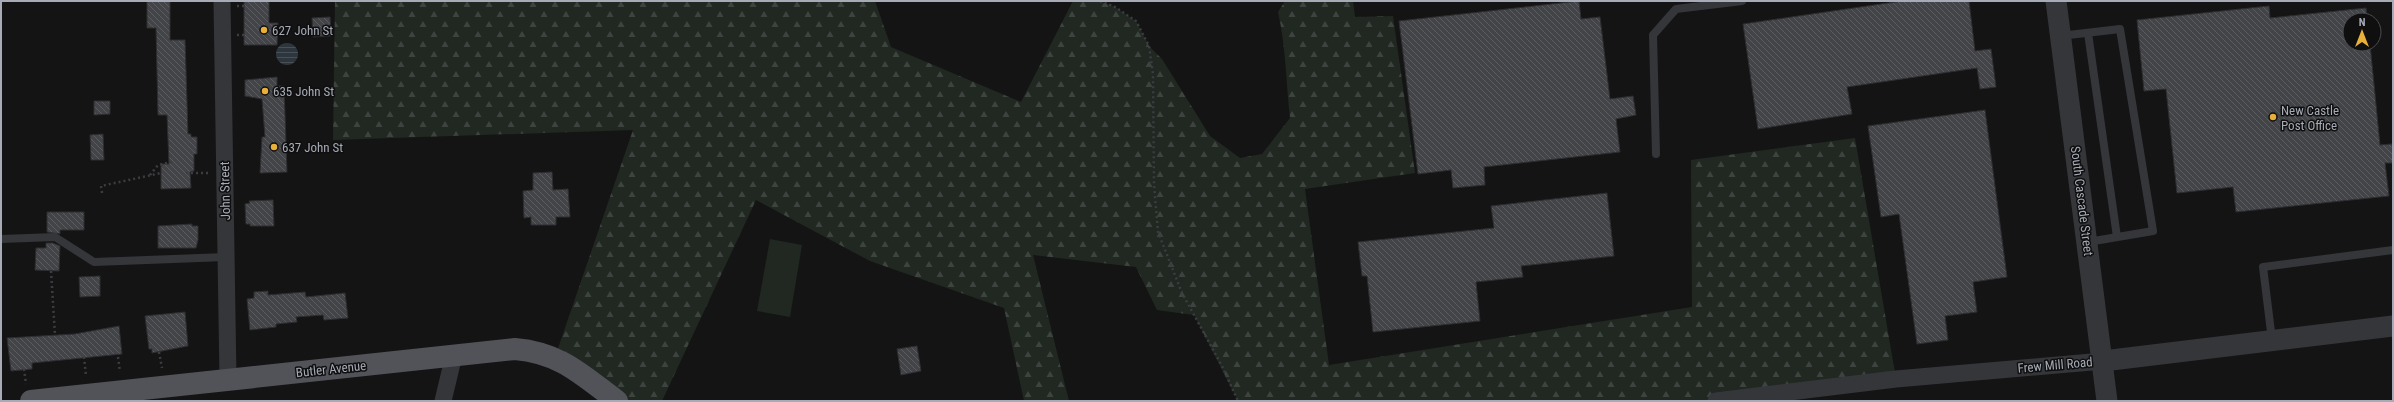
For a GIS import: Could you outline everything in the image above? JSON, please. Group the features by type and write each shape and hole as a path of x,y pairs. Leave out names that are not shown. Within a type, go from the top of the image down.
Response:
{"main road":[{"name":"Butler Avenue","path":"29,393 228,380 515,349 536,351 555,357 573,368 618,401"}],"street":[{"name":"John Street","path":"222,1 228,380"},
{"name":"South Cascade Street","path":"2056,1 2107,401"},
{"name":"Frew Mill Road","path":"1716,401 1896,379 2103,361 2393,326"},
{"path":"442,401 454,356"}],"lane":[{"path":"1656,154 1653,35 1676,9 1742,1"},
{"path":"2060,36 2120,30 2153,231 2087,242"},
{"path":"2088,33 2116,237"},
{"path":"1,239 55,237 94,262 226,257"},
{"path":"2272,340 2263,267 2393,250"}],"path":[{"path":"1100,1 1115,7 1136,22 1149,46 1153,74 1154,185 1158,232 1182,293 1222,366 1238,401"},
{"path":"150,175 158,164 172,162"},
{"path":"102,193 101,186 161,172"},
{"path":"186,172 210,172"},
{"path":"51,271 55,335"},
{"path":"159,352 162,371"},
{"path":"84,357 86,378"},
{"path":"118,357 120,375"},
{"path":"24,370 29,393"}],"green space":[{"path":"335,1 875,1 891,47 1021,102 1073,1 1100,1 1115,7 1136,21 1149,46 1162,59 1210,136 1240,158 1262,154 1290,118 1284,51 1278,12 1285,1 1353,1 1355,17 1393,16 1415,173 1305,189 1329,365 1692,307 1691,160 1855,138 1896,379 1716,401 1238,401 1194,315 1157,310 1136,267 1033,255 1069,401 1024,401 1004,308 870,261 756,200 662,401 617,401 555,357 633,130 333,140"},
{"path":"770,239 802,245 790,317 757,311"}],"shaded area":[{"path":"287,43 291,44 297,50 297,58 291,64 287,65 283,64 277,58 276,54 277,50 283,44"}],"building":[{"path":"147,1 170,1 170,40 185,40 188,134 191,134 191,137 197,137 197,154 194,154 194,171 190,172 191,188 161,189 161,164 169,164 167,115 158,115 156,28 147,28"},
{"path":"244,1 269,1 269,23 278,23 277,45 244,45"},
{"path":"1579,1 1581,19 1600,17 1610,99 1633,96 1636,115 1616,119 1620,152 1484,167 1485,185 1453,188 1451,170 1418,174 1399,21"},
{"path":"1902,1 1969,1 1975,51 1991,49 1996,87 1980,89 1977,68 1847,87 1852,114 1758,129 1743,24"},
{"name":"New Castle Post Office","path":"2269,6 2270,18 2366,8 2366,12 2342,12 2342,52 2371,52 2380,145 2392,144 2393,163 2385,163 2389,196 2236,212 2233,187 2177,193 2166,89 2144,91 2137,20"},
{"path":"330,17 331,36 313,37 312,18"},
{"path":"277,77 277,86 284,86 287,172 260,173 262,137 265,137 262,99 245,96 245,80"},
{"path":"94,101 110,101 110,114 94,115"},
{"path":"1985,110 2007,277 1973,282 1977,312 1945,316 1948,340 1917,344 1899,214 1881,217 1868,126"},
{"path":"103,134 104,160 91,160 90,135"},
{"path":"552,172 553,190 568,189 570,217 556,217 556,225 531,225 531,217 524,218 523,191 533,190 533,173"},
{"path":"1607,193 1614,256 1521,266 1523,277 1476,282 1480,321 1373,332 1367,276 1362,276 1358,242 1494,228 1491,206"},
{"path":"273,200 274,226 250,226 250,224 246,224 245,204 250,203 249,201"},
{"path":"47,212 84,212 84,230 60,230 60,234 47,232"},
{"path":"192,224 192,226 198,226 198,240 196,248 158,248 158,226"},
{"path":"46,243 53,243 60,246 59,271 35,270 36,248 46,248"},
{"path":"100,276 100,296 80,297 79,277"},
{"path":"268,291 268,295 305,292 306,297 345,293 348,318 324,320 323,315 296,317 297,322 276,324 276,327 250,330 247,299 254,298 254,292"},
{"path":"185,312 188,346 152,353 152,349 149,349 145,316"},
{"path":"119,326 122,354 32,363 32,369 11,371 7,338 75,334"},
{"path":"917,346 921,371 901,375 897,349"}],"place":[{"name":"627 John St","path":"264,30"},
{"name":"635 John St","path":"265,91"},
{"name":"New Castle Post Office","path":"2273,117"},
{"name":"637 John St","path":"274,147"}]}
